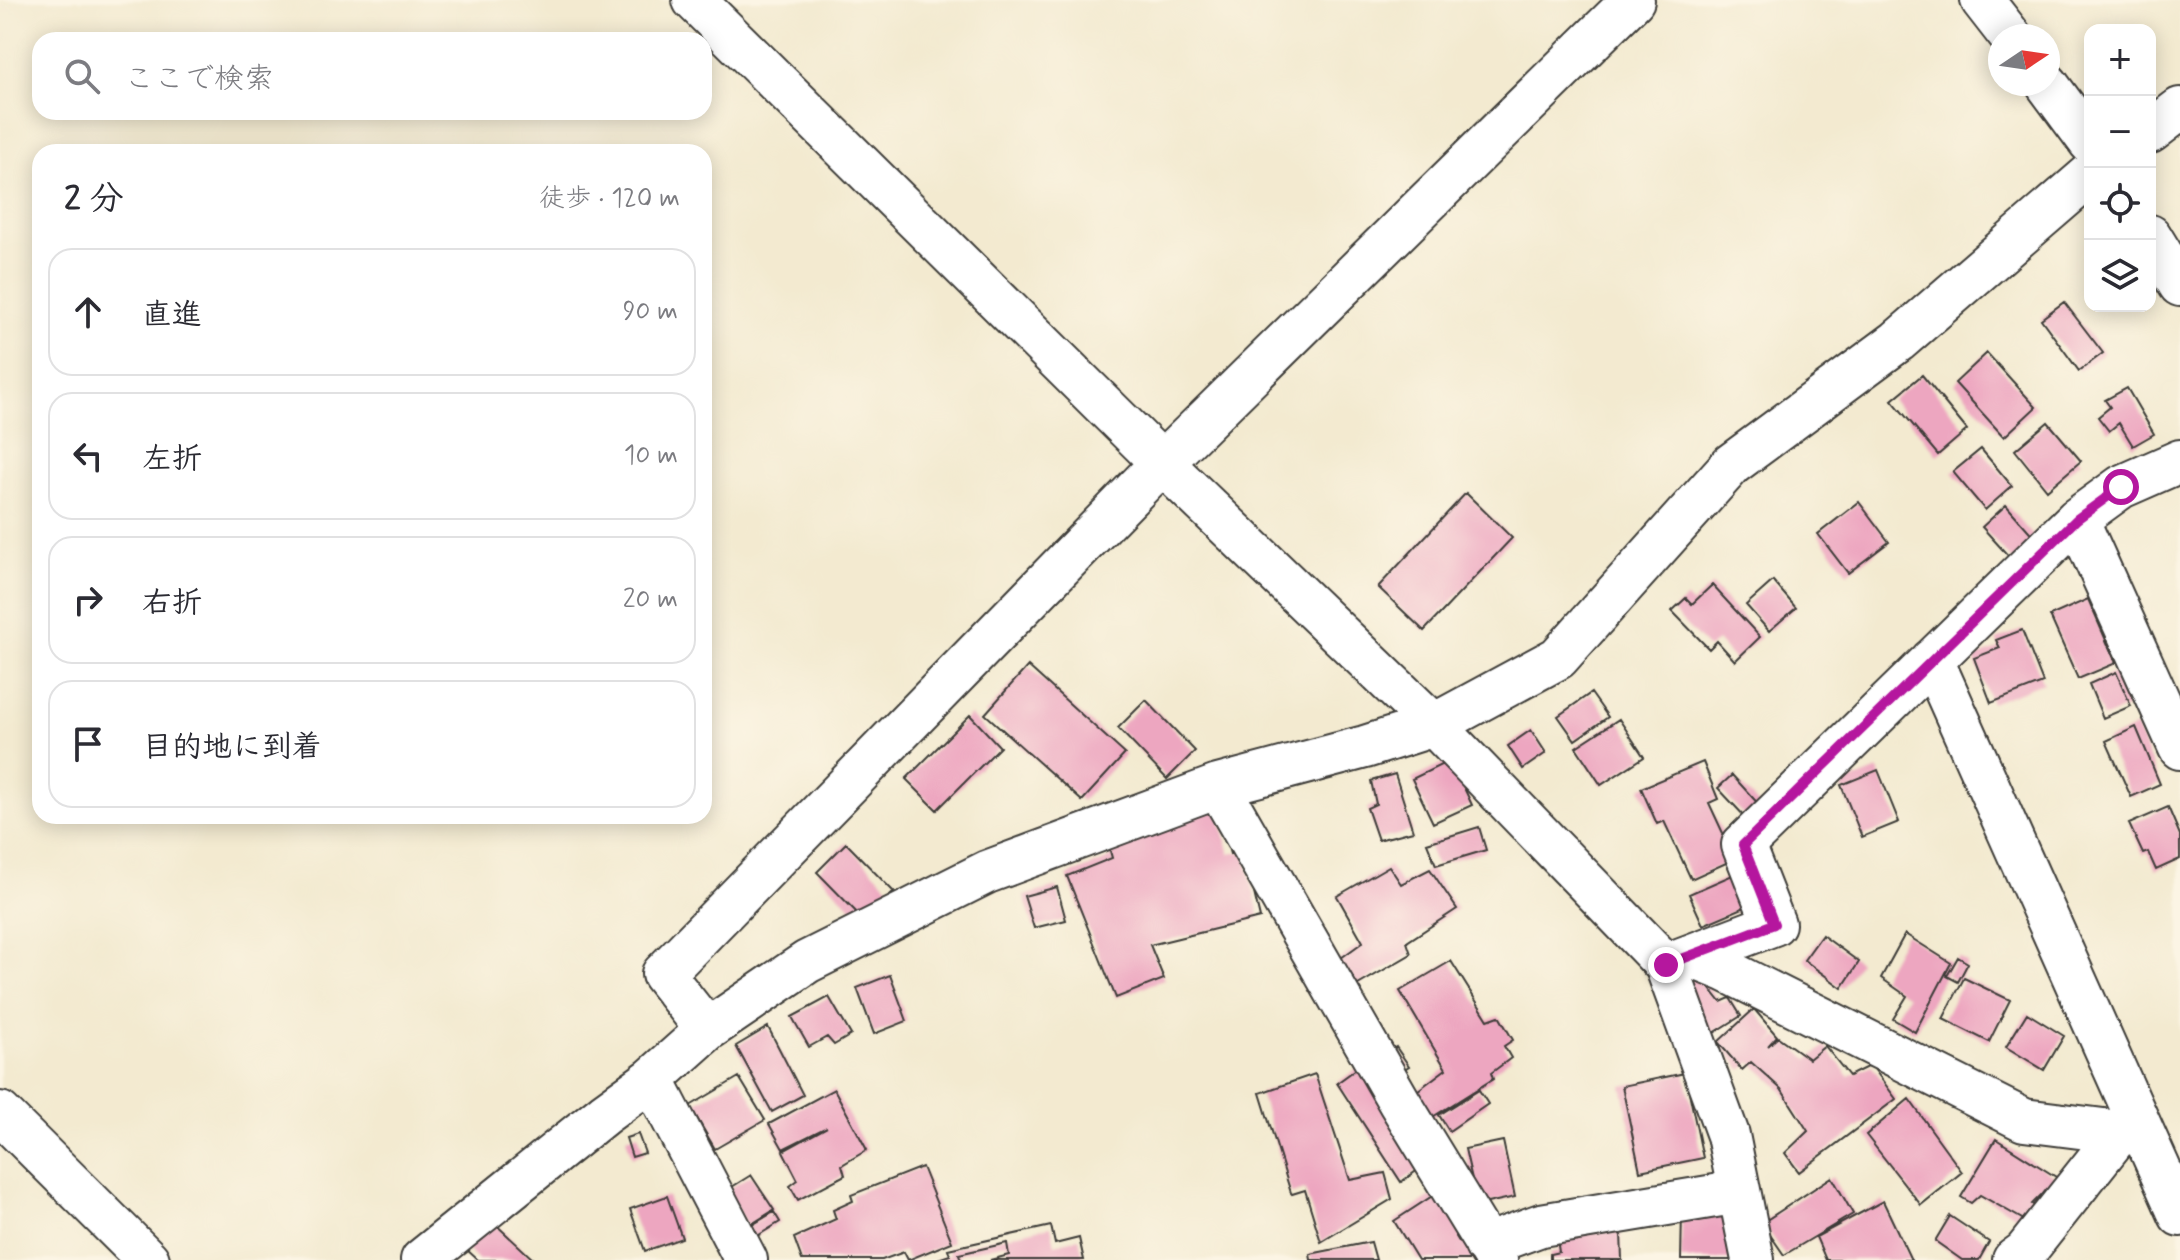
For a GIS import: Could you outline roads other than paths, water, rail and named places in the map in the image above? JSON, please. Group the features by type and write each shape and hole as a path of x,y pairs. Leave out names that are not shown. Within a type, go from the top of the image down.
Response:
{"street":[{"path":"694,0 1162,463 1678,961 1728,1135 1753,1260"},
{"path":"707,1030 663,974 1162,463 1633,0"},
{"path":"1982,0 2001,24"},
{"path":"2056,96 2084,134"},
{"path":"2156,127 2180,109"},
{"path":"422,1260 652,1079 707,1030 807,962 987,872 1218,786 1365,747 1434,725 1558,658 1732,464 1898,341 2084,180"},
{"path":"2152,240 2180,285"},
{"path":"1678,961 1774,924 1743,845 2077,519 2121,487 2180,461"},
{"path":"2077,519 2180,748"},
{"path":"1932,660 2132,1133 2180,1215"},
{"path":"1218,786 1400,1103 1491,1252 1541,1225 1739,1192"},
{"path":"1678,961 1725,970 2024,1120 2132,1133"},
{"path":"652,1079 746,1260"},
{"path":"0,1113 148,1260"},
{"path":"2014,1260 2025,1252 2132,1133"}]}
